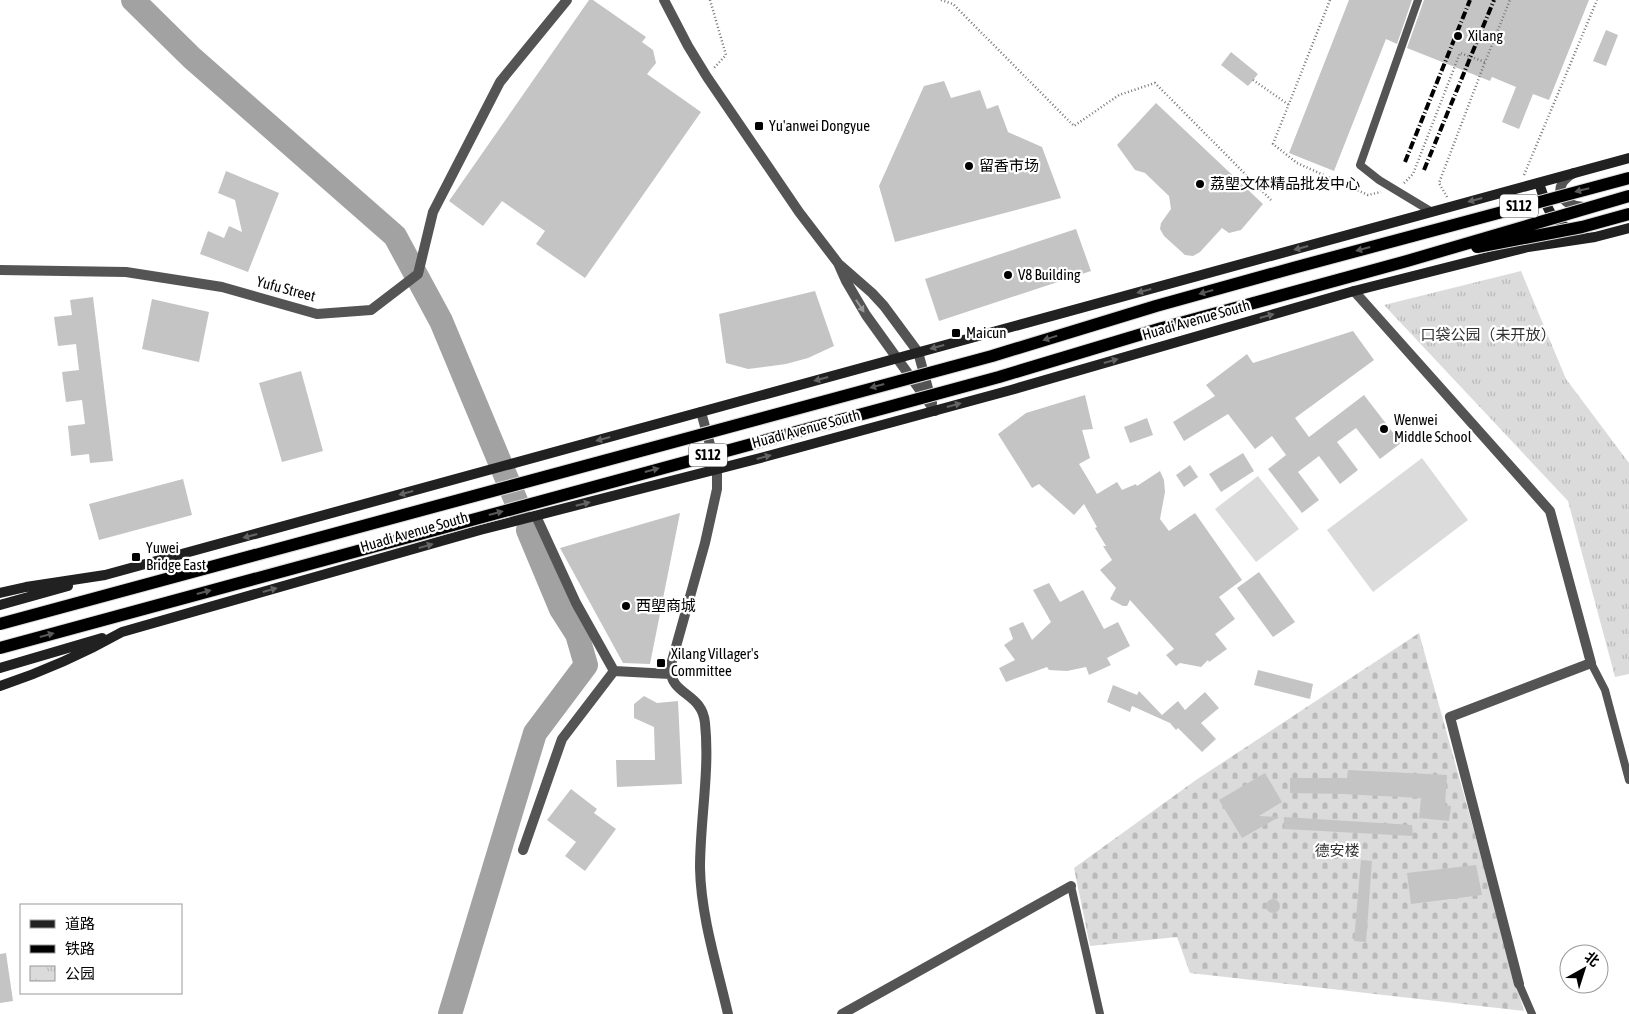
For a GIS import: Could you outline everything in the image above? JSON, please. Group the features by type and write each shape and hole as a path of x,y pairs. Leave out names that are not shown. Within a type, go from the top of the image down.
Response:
{"main road":[{"path":"0,606 105,575 1629,158"},
{"name":"Huadi Avenue South","path":"0,624 992,356 1156,306 1629,178"},
{"path":"1538,183 1548,212 1554,219 1581,235 1595,236"},
{"name":"Huadi Avenue South","path":"0,648 999,377 1162,328 1629,196"},
{"name":"S112","path":"1415,258 1562,231 1629,214"},
{"name":"Huadi Avenue South","path":"0,686 66,661 122,632 480,530 717,470 935,411 1354,291 1528,247 1595,236 1629,228"},
{"path":"0,593 26,587 105,575"},
{"path":"0,668 122,632"}],"street":[{"name":"Yufu Street","path":"0,270 126,272 222,288 316,314 371,310 418,274 433,212 500,82 567,0"},
{"path":"664,0 707,77 799,212 838,263 884,306 918,352 935,411"},
{"name":"Huadi Avenue South","path":"1575,173 1564,180 1560,191 1565,202 1570,205 1584,207 1629,196"},
{"path":"838,263 855,298 935,411"},
{"path":"1354,291 1550,511 1591,663 1450,718 1519,984"},
{"path":"701,412 717,470 717,489 712,518 670,668 670,674 676,686 697,702 704,714 706,752 700,868 705,917 728,1014"},
{"path":"536,516 576,603 614,671"},
{"path":"614,671 670,674"},
{"path":"523,850 562,739 614,671"},
{"path":"842,1014 1071,886"}],"lane":[{"path":"1418,0 1360,165 1432,212"},
{"path":"1591,663 1605,690 1629,780"},
{"path":"1071,886 1100,1014"},
{"path":"1519,984 1532,1014"}],"path":[{"path":"707,77 726,55 710,0"},
{"path":"941,0 953,4 1074,126 1119,95 1155,83 1271,200"},
{"path":"1330,0 1273,144 1297,163 1368,195 1396,190"},
{"path":"1453,206 1439,183 1510,0"},
{"path":"1518,188 1597,0"},
{"path":"1413,174 1460,53 1485,62"},
{"path":"1253,80 1289,104"}],"green space":[{"name":"口袋公园（未开放）","path":"1521,271 1566,379 1629,463 1629,674 1615,677 1568,501 1384,305"},
{"path":"1422,458 1468,520 1373,592 1327,530"},
{"path":"1258,476 1299,529 1256,562 1215,509"},
{"name":"德安楼","path":"1419,633 1524,1011 1190,973 1177,937 1090,946 1074,868 1196,780"}],"building":[{"path":"589,0 593,0 646,37 642,42 653,50 656,63 647,74 701,112 585,278 536,244 545,231 502,201 483,226 449,201"},
{"path":"1349,0 1412,0 1397,44 1386,39 1334,171 1289,153"},
{"path":"1424,0 1589,0 1549,100 1533,94 1519,129 1502,122 1516,87 1492,77 1490,81 1407,48"},
{"path":"1606,30 1618,35 1606,66 1593,61"},
{"path":"1231,52 1258,74 1248,86 1221,65"},
{"name":"留香市场","path":"944,81 951,98 980,90 987,109 998,105 1008,132 1042,147 1061,198 895,242 879,186 924,86"},
{"name":"荔塱文体精品批发中心","path":"1156,103 1263,204 1241,230 1229,233 1222,228 1200,252 1193,256 1185,255 1164,236 1160,229 1161,223 1171,209 1169,196 1145,173 1135,170 1117,145"},
{"path":"226,171 279,193 248,272 200,254 208,231 224,238 229,226 242,232 235,200 218,193"},
{"name":"V8 Building","path":"1076,229 1091,271 939,321 925,279"},
{"path":"815,291 834,346 808,358 786,364 748,369 726,363 719,314"},
{"path":"93,297 113,461 90,463 89,454 71,456 68,426 85,424 82,400 66,402 62,372 79,370 76,344 58,346 54,317 72,315 70,300"},
{"path":"152,299 209,312 199,362 142,349"},
{"path":"1353,331 1374,360 1295,418 1309,437 1364,395 1401,443 1380,459 1356,428 1337,442 1358,470 1340,484 1319,456 1298,472 1319,500 1302,513 1268,469 1286,455 1272,436 1255,449 1228,414 1184,441 1173,422 1215,396 1206,385 1247,354 1253,363"},
{"path":"301,371 323,451 282,462 259,383"},
{"path":"1085,395 1093,429 1082,430 1090,458 1079,464 1097,494 1117,482 1122,490 1136,484 1137,486 1160,471 1164,480 1165,492 1160,519 1169,531 1195,513 1242,580 1219,597 1235,619 1215,634 1227,649 1209,662 1208,660 1201,667 1180,663 1176,666 1166,655 1174,649 1130,600 1127,606 1123,606 1110,599 1116,588 1100,570 1112,560 1103,546 1106,546 1084,504 1074,515 1039,484 1032,488 998,434 1026,413"},
{"path":"1147,418 1153,435 1130,443 1124,427"},
{"path":"1243,453 1254,471 1221,492 1209,474"},
{"path":"1190,465 1198,477 1184,487 1176,475"},
{"path":"183,479 192,515 99,540 89,504"},
{"name":"西塱商城","path":"680,513 650,664 623,663 560,548"},
{"path":"1259,572 1295,622 1273,637 1237,588"},
{"path":"1049,583 1060,602 1083,590 1104,629 1118,622 1130,646 1107,658 1111,665 1089,675 1086,667 1067,671 1049,670 1047,667 1006,682 999,668 1015,660 1004,645 1013,639 1009,628 1023,622 1032,640 1051,622 1033,590"},
{"path":"1258,670 1313,684 1310,699 1254,685"},
{"path":"1113,685 1137,695 1139,691 1162,715 1178,701 1185,710 1205,692 1219,708 1201,723 1216,739 1202,752 1178,728 1176,730 1170,723 1132,706 1130,712 1107,702"},
{"path":"644,696 657,703 678,701 682,784 617,787 616,760 655,760 654,727 634,718 634,704"},
{"path":"1348,770 1447,775 1445,805 1451,806 1449,821 1419,818 1421,798 1290,793 1290,778 1347,778"},
{"path":"1265,773 1282,802 1259,816 1279,817 1242,838 1219,800"},
{"path":"571,789 597,809 594,813 616,829 585,871 565,856 576,842 547,820"},
{"path":"1284,817 1412,825 1413,836 1284,829"},
{"path":"1361,860 1372,861 1366,942 1354,941"},
{"path":"1476,865 1482,895 1411,904 1407,873"},
{"path":"1273,899 1278,901 1280,906 1278,911 1273,913 1268,911 1266,906 1268,901"},
{"path":"6,953 13,1001 0,1003 0,954"}],"waterway":[{"path":"133,0 192,58 395,236 441,321 519,508"},
{"path":"450,1014 535,733 586,665 577,634 561,609 528,530"}],"railway":[{"path":"1405,162 1470,0"},
{"path":"1424,170 1494,0"}],"place":[{"name":"Xilang","path":"1458,36"},
{"name":"Yu'anwei Dongyue","path":"759,126"},
{"name":"留香市场","path":"969,166"},
{"name":"荔塱文体精品批发中心","path":"1200,184"},
{"name":"V8 Building","path":"1008,275"},
{"name":"Maicun","path":"956,333"},
{"name":"Wenwei Middle School","path":"1384,429"},
{"name":"Yuwei Bridge East","path":"136,557"},
{"name":"西塱商城","path":"626,606"},
{"name":"Xilang Villager's Committee","path":"661,663"}]}
